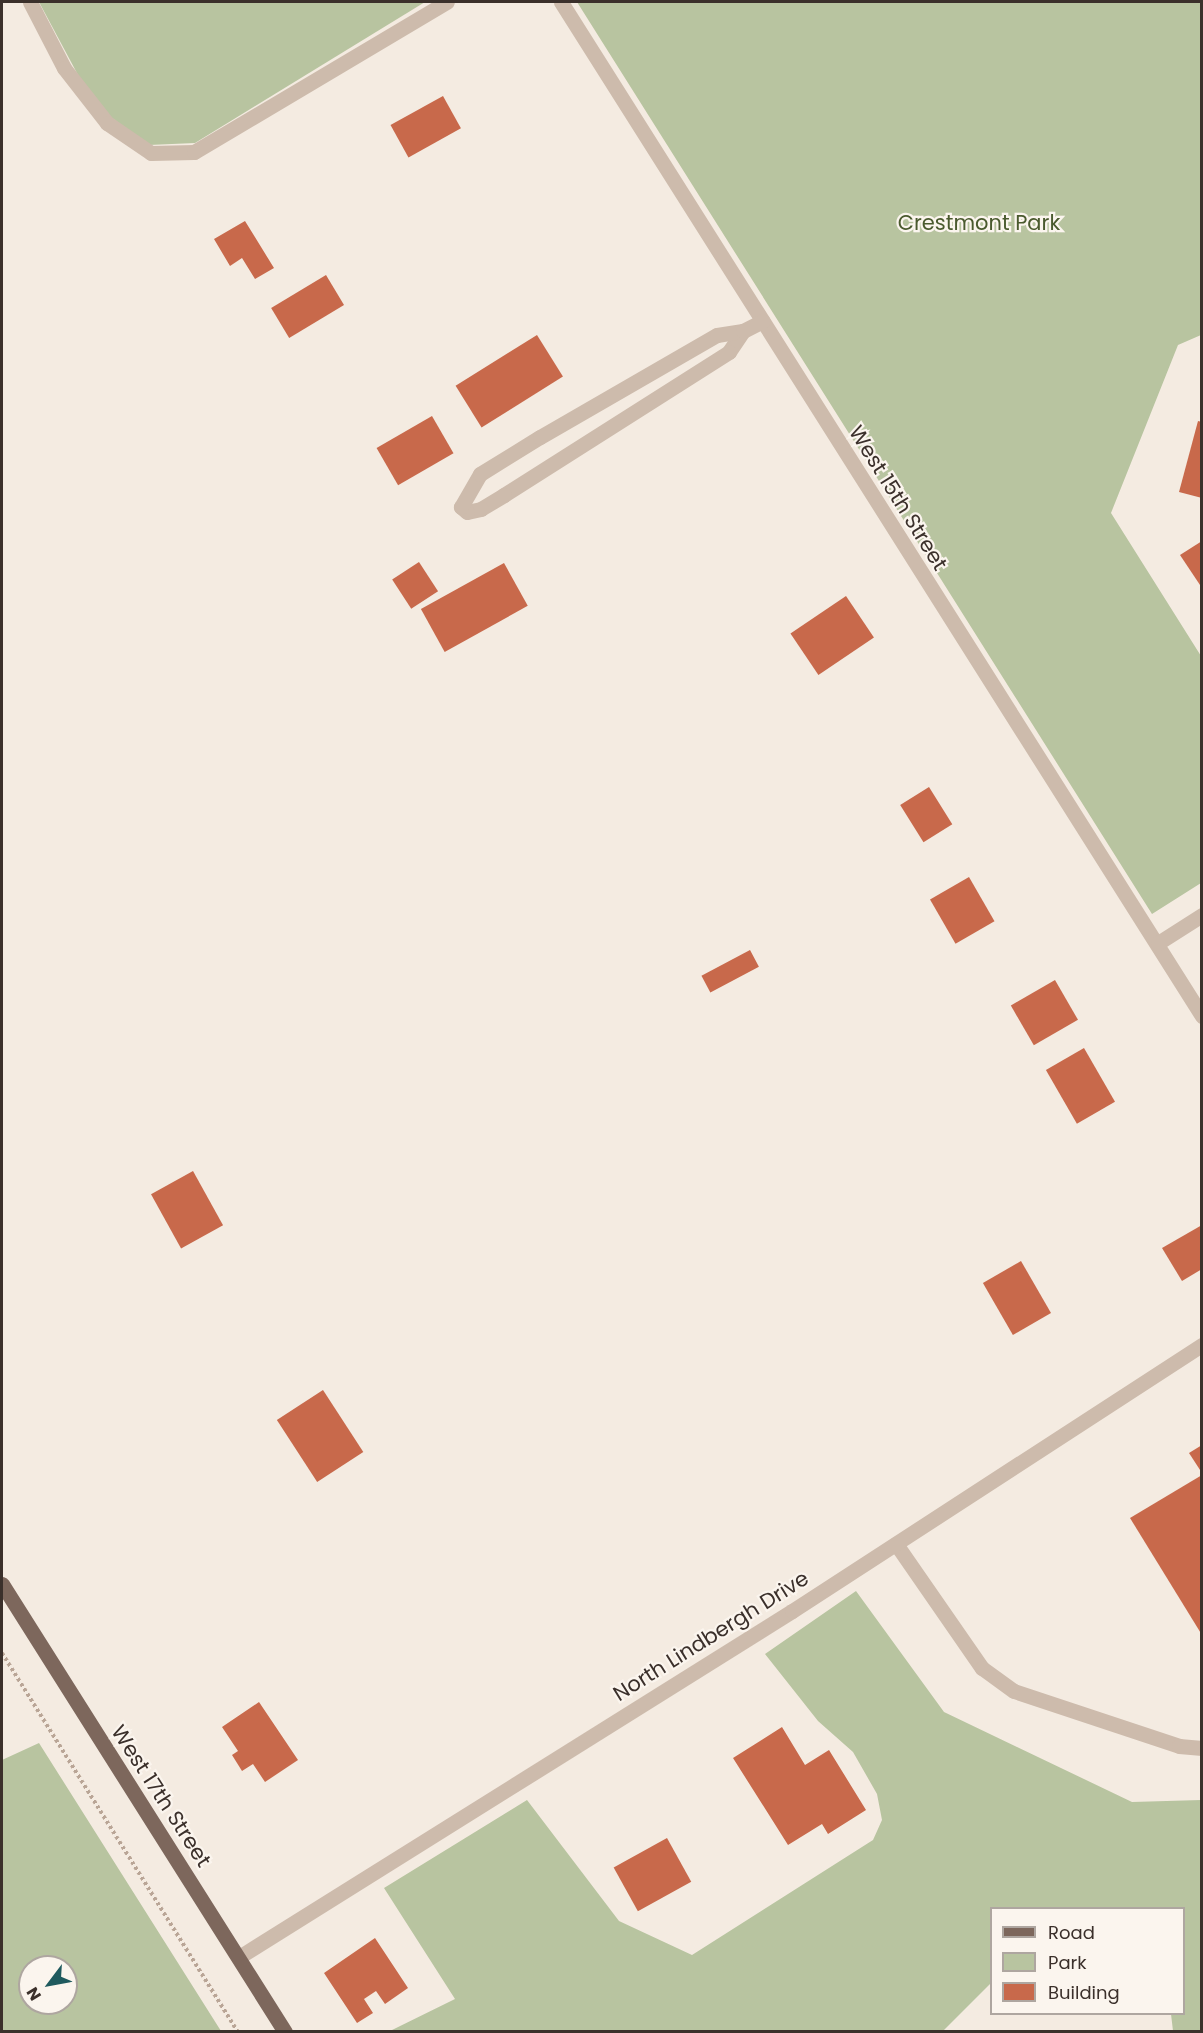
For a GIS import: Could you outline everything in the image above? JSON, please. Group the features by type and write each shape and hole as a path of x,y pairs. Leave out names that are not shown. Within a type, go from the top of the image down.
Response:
{"main road":[{"name":"West 17th Street","path":"2,1584 285,2031"}],"street":[{"path":"30,2 64,68 107,123 150,153 194,152 212,143 447,2"},
{"name":"West 15th Street","path":"561,2 763,321 1089,845 1158,943 1202,1016"},
{"path":"743,332 729,352 504,495 481,509 467,512 461,507 480,474 530,443 717,335 743,332 763,321"},
{"path":"1158,943 1202,915"},
{"name":"North Lindbergh Drive","path":"238,1957 896,1544 1202,1345"},
{"path":"896,1544 982,1668 1014,1691 1179,1746 1202,1748"}],"path":[{"path":"2,1653 238,2031"}],"green space":[{"path":"39,2 425,2 195,143 149,145 94,105"},
{"name":"Crestmont Park","path":"577,2 1201,2 1201,335 1178,345 1111,513 1201,656 1201,883 1152,914"},
{"path":"856,1591 944,1712 1132,1802 1201,1800 1201,2031 1173,2031 1171,2015 1185,2015 1185,1907 990,1907 990,1984 943,2031 390,2031 455,1999 384,1888 527,1800 619,1921 692,1955 873,1840 882,1820 877,1794 853,1752 818,1721 765,1654"},
{"path":"39,1743 221,2031 2,2031 2,1760"}],"building":[{"path":"443,96 461,128 408,157 391,125"},
{"path":"245,221 274,268 255,279 242,258 230,266 214,239"},
{"path":"326,275 344,305 289,338 271,308"},
{"path":"537,335 563,377 482,427 456,386"},
{"path":"432,416 453,453 398,485 377,448"},
{"path":"1198,421 1202,422 1202,498 1179,492"},
{"path":"1202,541 1202,588 1180,555"},
{"path":"419,562 438,591 411,609 392,579"},
{"path":"504,563 528,606 445,652 421,609"},
{"path":"846,596 874,637 818,675 790,633"},
{"path":"929,787 952,824 923,842 900,805"},
{"path":"969,877 994,921 956,944 930,899"},
{"path":"750,950 759,967 710,993 701,976"},
{"path":"1055,980 1078,1020 1034,1045 1011,1005"},
{"path":"1084,1048 1115,1102 1077,1124 1046,1070"},
{"path":"193,1171 223,1225 181,1248 151,1194"},
{"path":"1202,1225 1202,1269 1182,1281 1162,1248"},
{"path":"1021,1261 1051,1313 1013,1335 983,1283"},
{"path":"323,1390 363,1452 317,1482 277,1420"},
{"path":"1202,1445 1202,1473 1189,1453"},
{"path":"1202,1475 1202,1635 1130,1518"},
{"path":"259,1702 298,1760 265,1782 253,1764 242,1771 232,1755 238,1751 222,1727"},
{"path":"782,1727 805,1765 829,1750 866,1810 828,1834 822,1824 788,1845 733,1758"},
{"path":"667,1838 691,1882 638,1911 614,1868"},
{"path":"375,1938 408,1988 385,2004 376,1991 364,1999 373,2013 357,2023 324,1973"}]}
